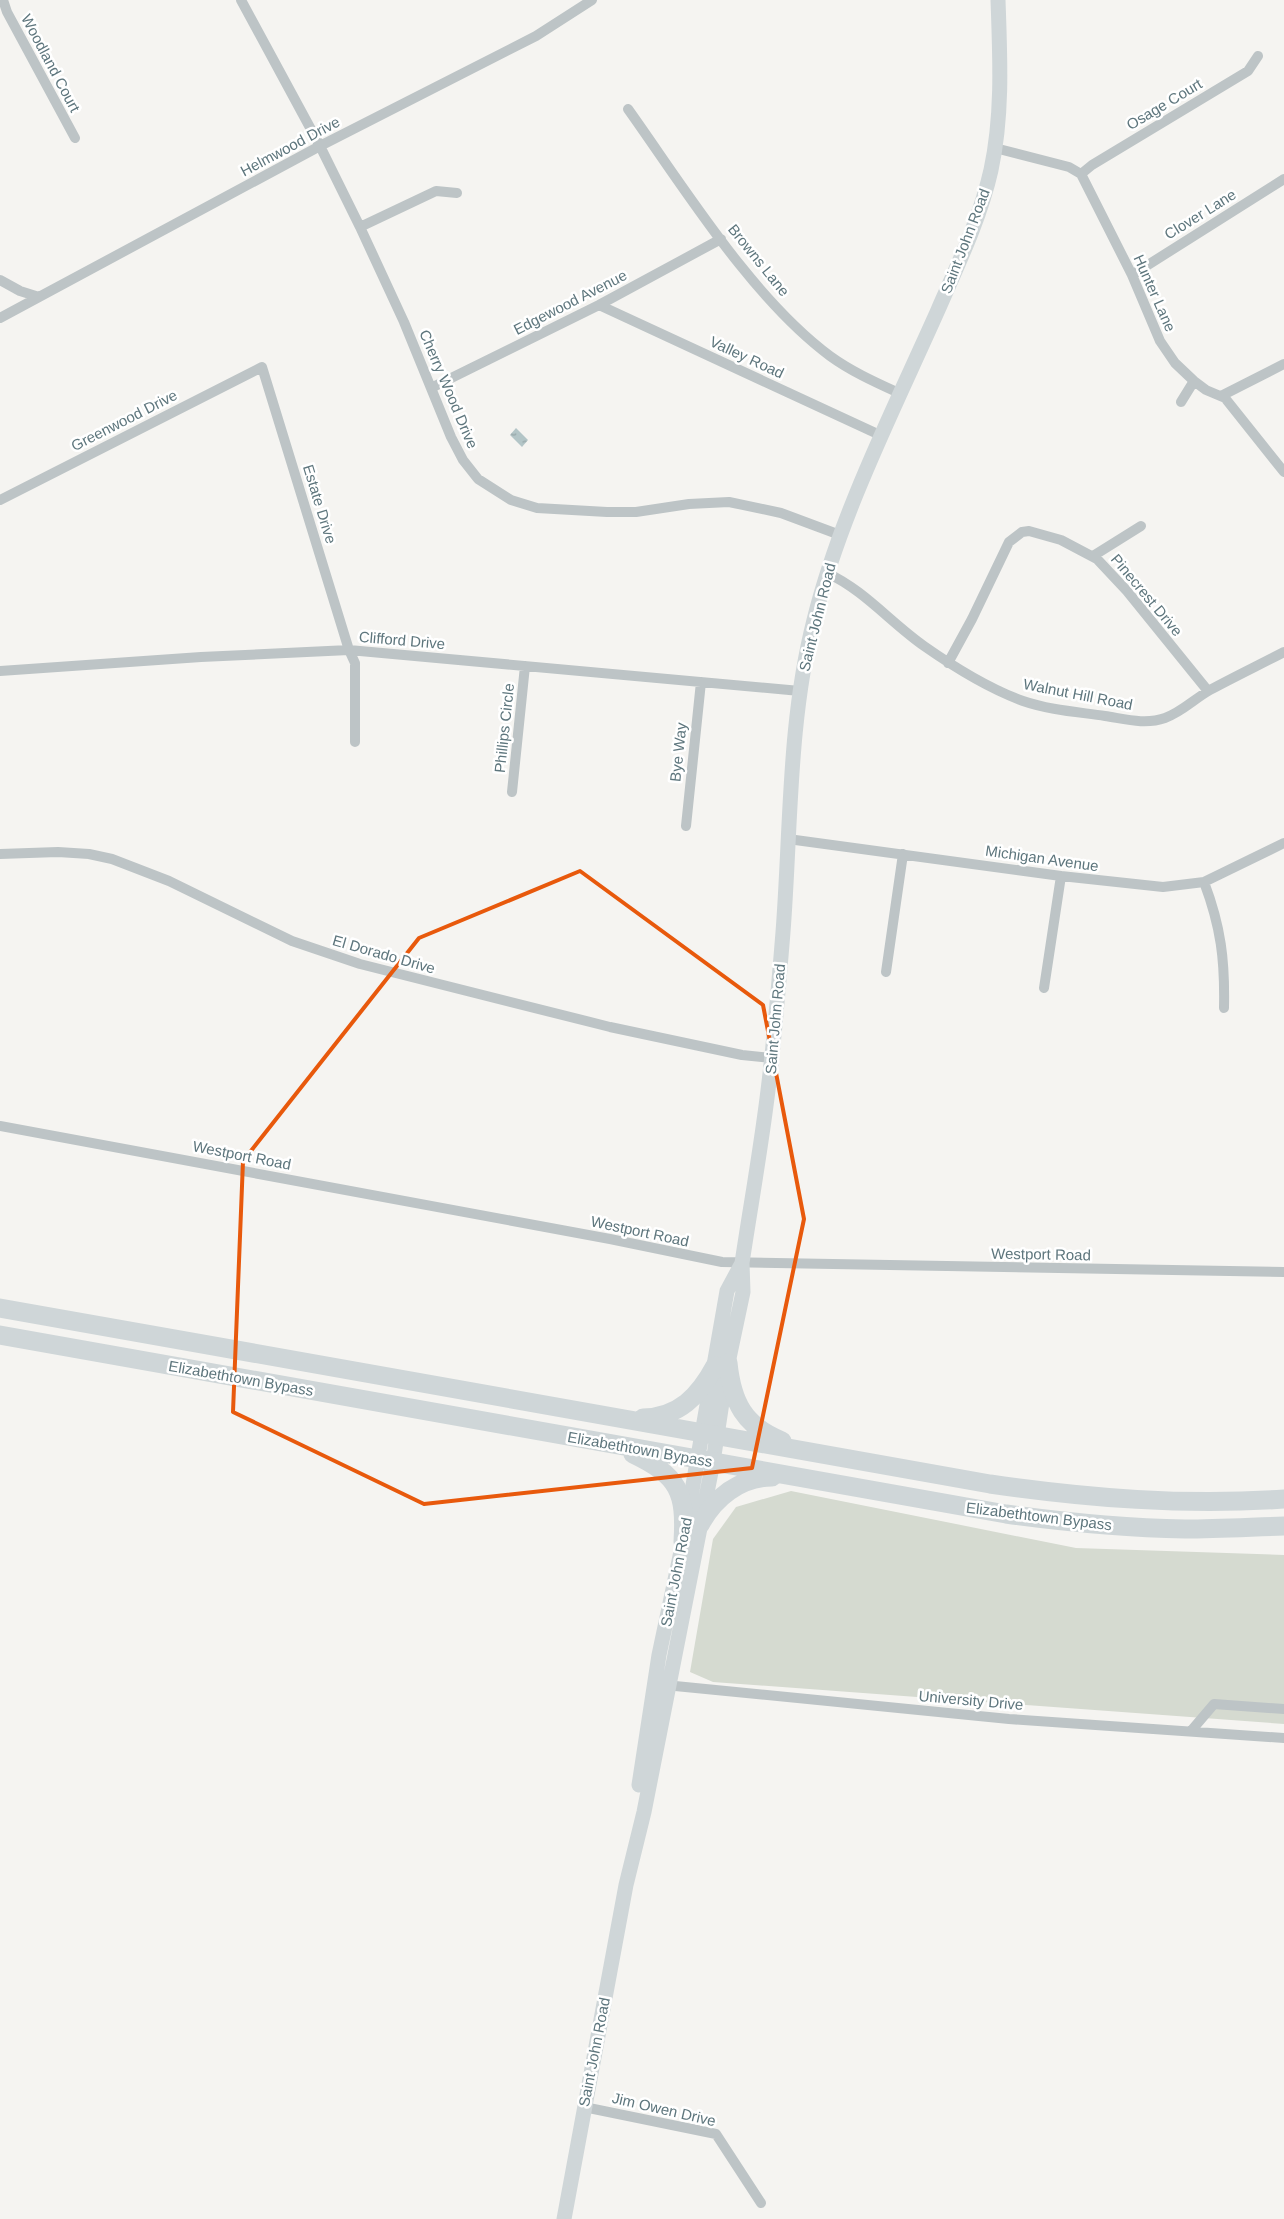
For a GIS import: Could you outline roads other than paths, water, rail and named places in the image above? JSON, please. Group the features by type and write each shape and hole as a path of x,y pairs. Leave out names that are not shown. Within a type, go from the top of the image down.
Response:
{"highway":[{"name":"Elizabethtown Bypass","path":"0,1308 990,1484 1054,1493 1163,1501 1284,1499"},
{"name":"Elizabethtown Bypass","path":"0,1335 997,1512 1085,1523 1194,1529 1284,1526"},
{"path":"616,1418 649,1418 676,1410 698,1393 721,1365 734,1398 750,1422 777,1439 823,1455"},
{"path":"612,1444 650,1462 663,1471 673,1482 680,1494 684,1508 682,1542"},
{"path":"700,1525 709,1510 723,1495 747,1481 762,1477 818,1481"}],"street":[{"name":"Woodland Court","path":"3,0 7,12 75,138"},
{"name":"Cherry Wood Drive","path":"240,0 320,146 360,227 404,322 451,437 469,469 488,487 511,500 537,508 636,512 689,504 729,502 781,513 840,535"},
{"name":"Helmwood Drive","path":"0,318 320,146 542,33 592,0"},
{"name":"Saint John Road","path":"662,1685 659,1655 682,1542 705,1461 721,1365 727,1291 742,1263 772,1058 800,691 814,620 827,572 840,535 979,213 995,148 1000,107 998,0"},
{"name":"Osage Court","path":"1081,174 1092,164 1248,71 1258,56"},
{"name":"Browns Lane","path":"628,109 721,239 779,310 831,357 901,394"},
{"path":"995,148 1069,167 1081,174"},
{"name":"Hunter Lane","path":"1081,174 1132,275 1160,341 1175,363 1194,382 1206,390 1221,396 1235,409 1284,472"},
{"name":"Clover Lane","path":"1132,275 1284,179"},
{"path":"360,227 436,191 456,192"},
{"name":"Edgewood Avenue","path":"431,388 599,305 721,239"},
{"path":"0,280 20,291 39,297"},
{"name":"Valley Road","path":"599,305 882,436"},
{"path":"1221,396 1284,364"},
{"name":"Greenwood Drive","path":"0,500 262,367"},
{"name":"Estate Drive","path":"262,367 349,650 355,663 355,742"},
{"path":"1180,402 1194,382"},
{"path":"1093,556 1141,526"},
{"name":"Pinecrest Drive","path":"948,663 972,619 1001,556 1015,536 1022,532 1037,532 1060,540 1093,556 1127,591 1208,691"},
{"name":"Walnut Hill Road","path":"827,572 851,585 912,638 948,663 991,687 1024,701 1130,721 1152,721 1175,714 1208,691 1284,652"},
{"name":"Clifford Drive","path":"0,671 349,650 800,691"},
{"name":"Phillips Circle","path":"512,792 525,666"},
{"name":"Bye Way","path":"686,826 700,682"},
{"name":"Michigan Avenue","path":"788,839 1061,876 1163,887 1204,882 1284,843"},
{"name":"El Dorado Drive","path":"0,854 58,852 89,854 112,859 169,881 292,941 360,964 610,1027 742,1055 772,1058"},
{"path":"886,972 903,854"},
{"path":"1044,988 1061,876"},
{"path":"1204,882 1219,928 1224,955 1224,1008"},
{"name":"Westport Road","path":"0,1126 610,1239 713,1261 1284,1272"},
{"name":"Saint John Road","path":"564,2219 626,1885 636,1801 700,1525 705,1461"},
{"name":"University Drive","path":"662,1685 1010,1719 1284,1738"},
{"path":"1191,1731 1214,1704 1284,1709"},
{"name":"Jim Owen Drive","path":"584,2107 716,2134 761,2203"}],"water":[{"path":"516,428 528,440 522,447 510,435"}]}
